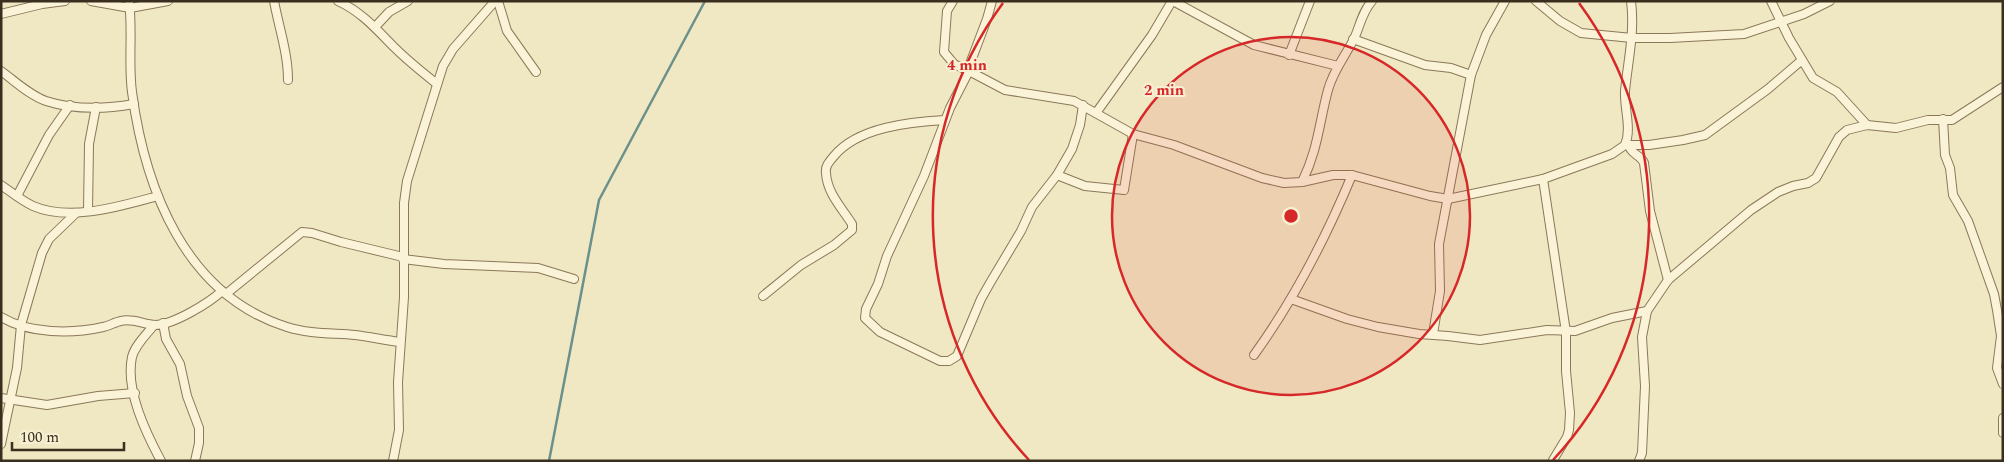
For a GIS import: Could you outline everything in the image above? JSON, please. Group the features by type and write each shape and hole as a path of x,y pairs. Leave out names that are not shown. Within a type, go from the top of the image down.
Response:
{"street":[{"path":"1,14 42,4 65,1"},
{"path":"91,1 129,5 168,1"},
{"path":"274,1 279,29 286,52 288,80"},
{"path":"338,1 350,6 437,84"},
{"path":"375,27 389,12 408,1"},
{"path":"393,461 399,430 398,382 404,297 404,203 407,181 437,84 453,49 497,1 507,31 536,72"},
{"path":"953,1 947,10 944,52 954,64 1005,90 1065,99 1083,105 1133,134 1174,145 1262,178 1284,182 1302,182 1322,176 1352,176 1448,199 1544,179 1612,154 1627,146 1683,140 1705,134 1768,89 1802,60"},
{"path":"992,1 971,59 969,71 945,120 924,176 887,256 865,314 870,324 880,332 940,361 949,361 958,356 972,320 990,283 1021,231 1032,206 1057,175 1077,138 1083,105"},
{"path":"1096,113 1173,1 1254,45 1338,66"},
{"path":"1289,55 1310,1"},
{"path":"1302,182 1317,144 1328,90 1338,66 1353,39 1364,11 1372,1"},
{"path":"1433,334 1440,291 1439,244 1471,75 1486,35 1505,1"},
{"path":"1536,1 1560,21 1581,33 1632,38 1732,35 1755,31 1804,14 1830,1"},
{"path":"1631,1 1632,38 1625,92 1627,146 1644,163 1650,211 1668,280"},
{"path":"1771,1 1780,21 1813,78 1837,92 1867,125"},
{"path":"129,5 130,55 134,104 144,153 164,212 182,246 208,278 224,292 243,306 273,322 289,328 400,342"},
{"path":"1353,39 1426,65 1455,69 1471,75"},
{"path":"1,70 28,91 45,100 70,106 113,107 134,104"},
{"path":"1639,461 1642,453 1645,386 1642,337 1647,311 1668,280 1711,242 1769,197 1793,186 1808,183 1816,178 1842,133 1867,125 1896,128 1928,120 1954,119 2003,87"},
{"path":"17,196 49,135 70,106"},
{"path":"88,211 89,144 96,107"},
{"path":"1943,119 1945,155 1950,168 1952,195 1968,221 1996,302 2001,336 1997,368 2003,384"},
{"path":"763,296 800,265 834,244 852,230 852,224 834,198 826,177 825,171 828,163 837,152 858,139 890,127 945,120"},
{"path":"1057,175 1085,186 1124,190 1133,134"},
{"path":"1254,355 1291,299 1331,227 1352,176"},
{"path":"1544,179 1566,332 1566,371 1571,422 1567,437 1552,460"},
{"path":"1,185 32,206 66,214 158,196"},
{"path":"1,444 19,349 21,325 42,253 49,239 76,213"},
{"path":"1,318 21,325 70,331 104,327 121,320 154,325 163,323 212,301 302,232 312,233 403,258 444,264 538,268 550,270 574,279"},
{"path":"1291,299 1378,327 1419,334 1480,340 1546,330 1566,332 1580,330 1612,318 1647,311"},
{"path":"163,323 166,339 180,364 187,396 199,428 199,443 195,461"},
{"path":"154,325 132,356 132,380 146,433 161,461"},
{"path":"1,398 47,405 98,396 134,393"},
{"path":"2003,418 2003,433"}],"waterway":[{"path":"549,461 599,200 705,1"}]}
